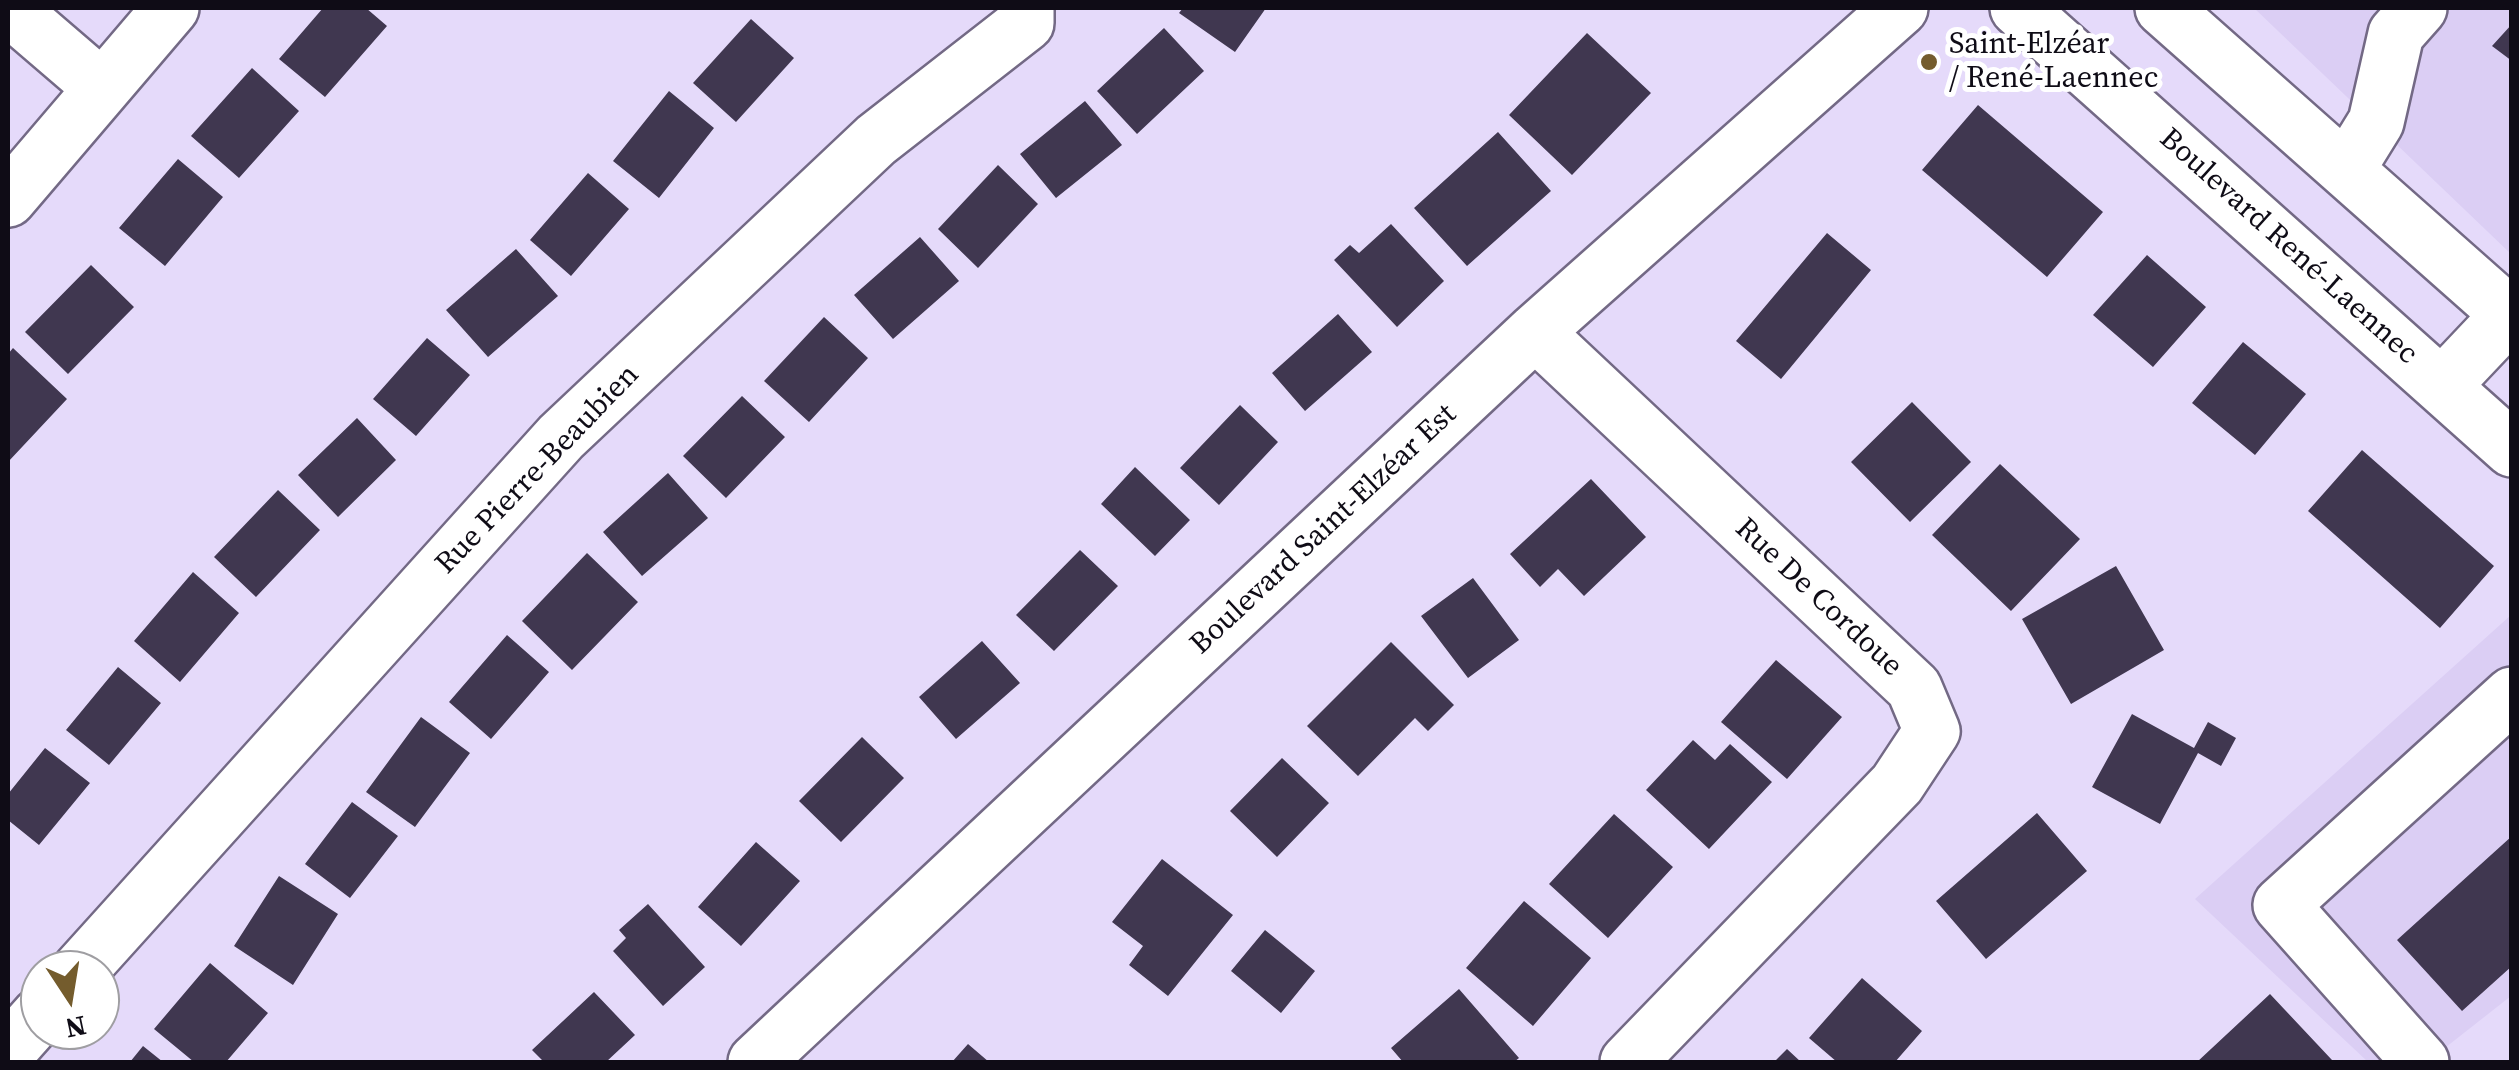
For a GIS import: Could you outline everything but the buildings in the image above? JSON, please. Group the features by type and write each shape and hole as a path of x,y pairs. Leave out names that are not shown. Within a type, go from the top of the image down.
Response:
{"street":[{"path":"9,8 102,87"},
{"path":"8,199 171,8"},
{"name":"Rue Pierre-Beaubien","path":"98,950 561,438 876,140 1026,23 1026,8"},
{"name":"Boulevard Saint-Elzéar Est","path":"756,1062 1536,332 1900,8"},
{"name":"Boulevard René-Laennec","path":"2018,8 2512,449"},
{"path":"2163,8 2510,315 2442,385"},
{"path":"2348,169 2376,122 2396,34 2419,8"},
{"name":"Rue De Cordoue","path":"1536,332 1914,688 1932,731 1898,784 1628,1062"},
{"path":"2421,1062 2280,905 2512,695"}],"shaded area":[{"path":"2254,8 2511,8 2511,254"},
{"path":"2511,615 2511,996 2427,1062 2368,1062 2195,899"}],"place":[{"name":"Saint-Elzéar / René-Laennec","path":"1929,62"}]}
